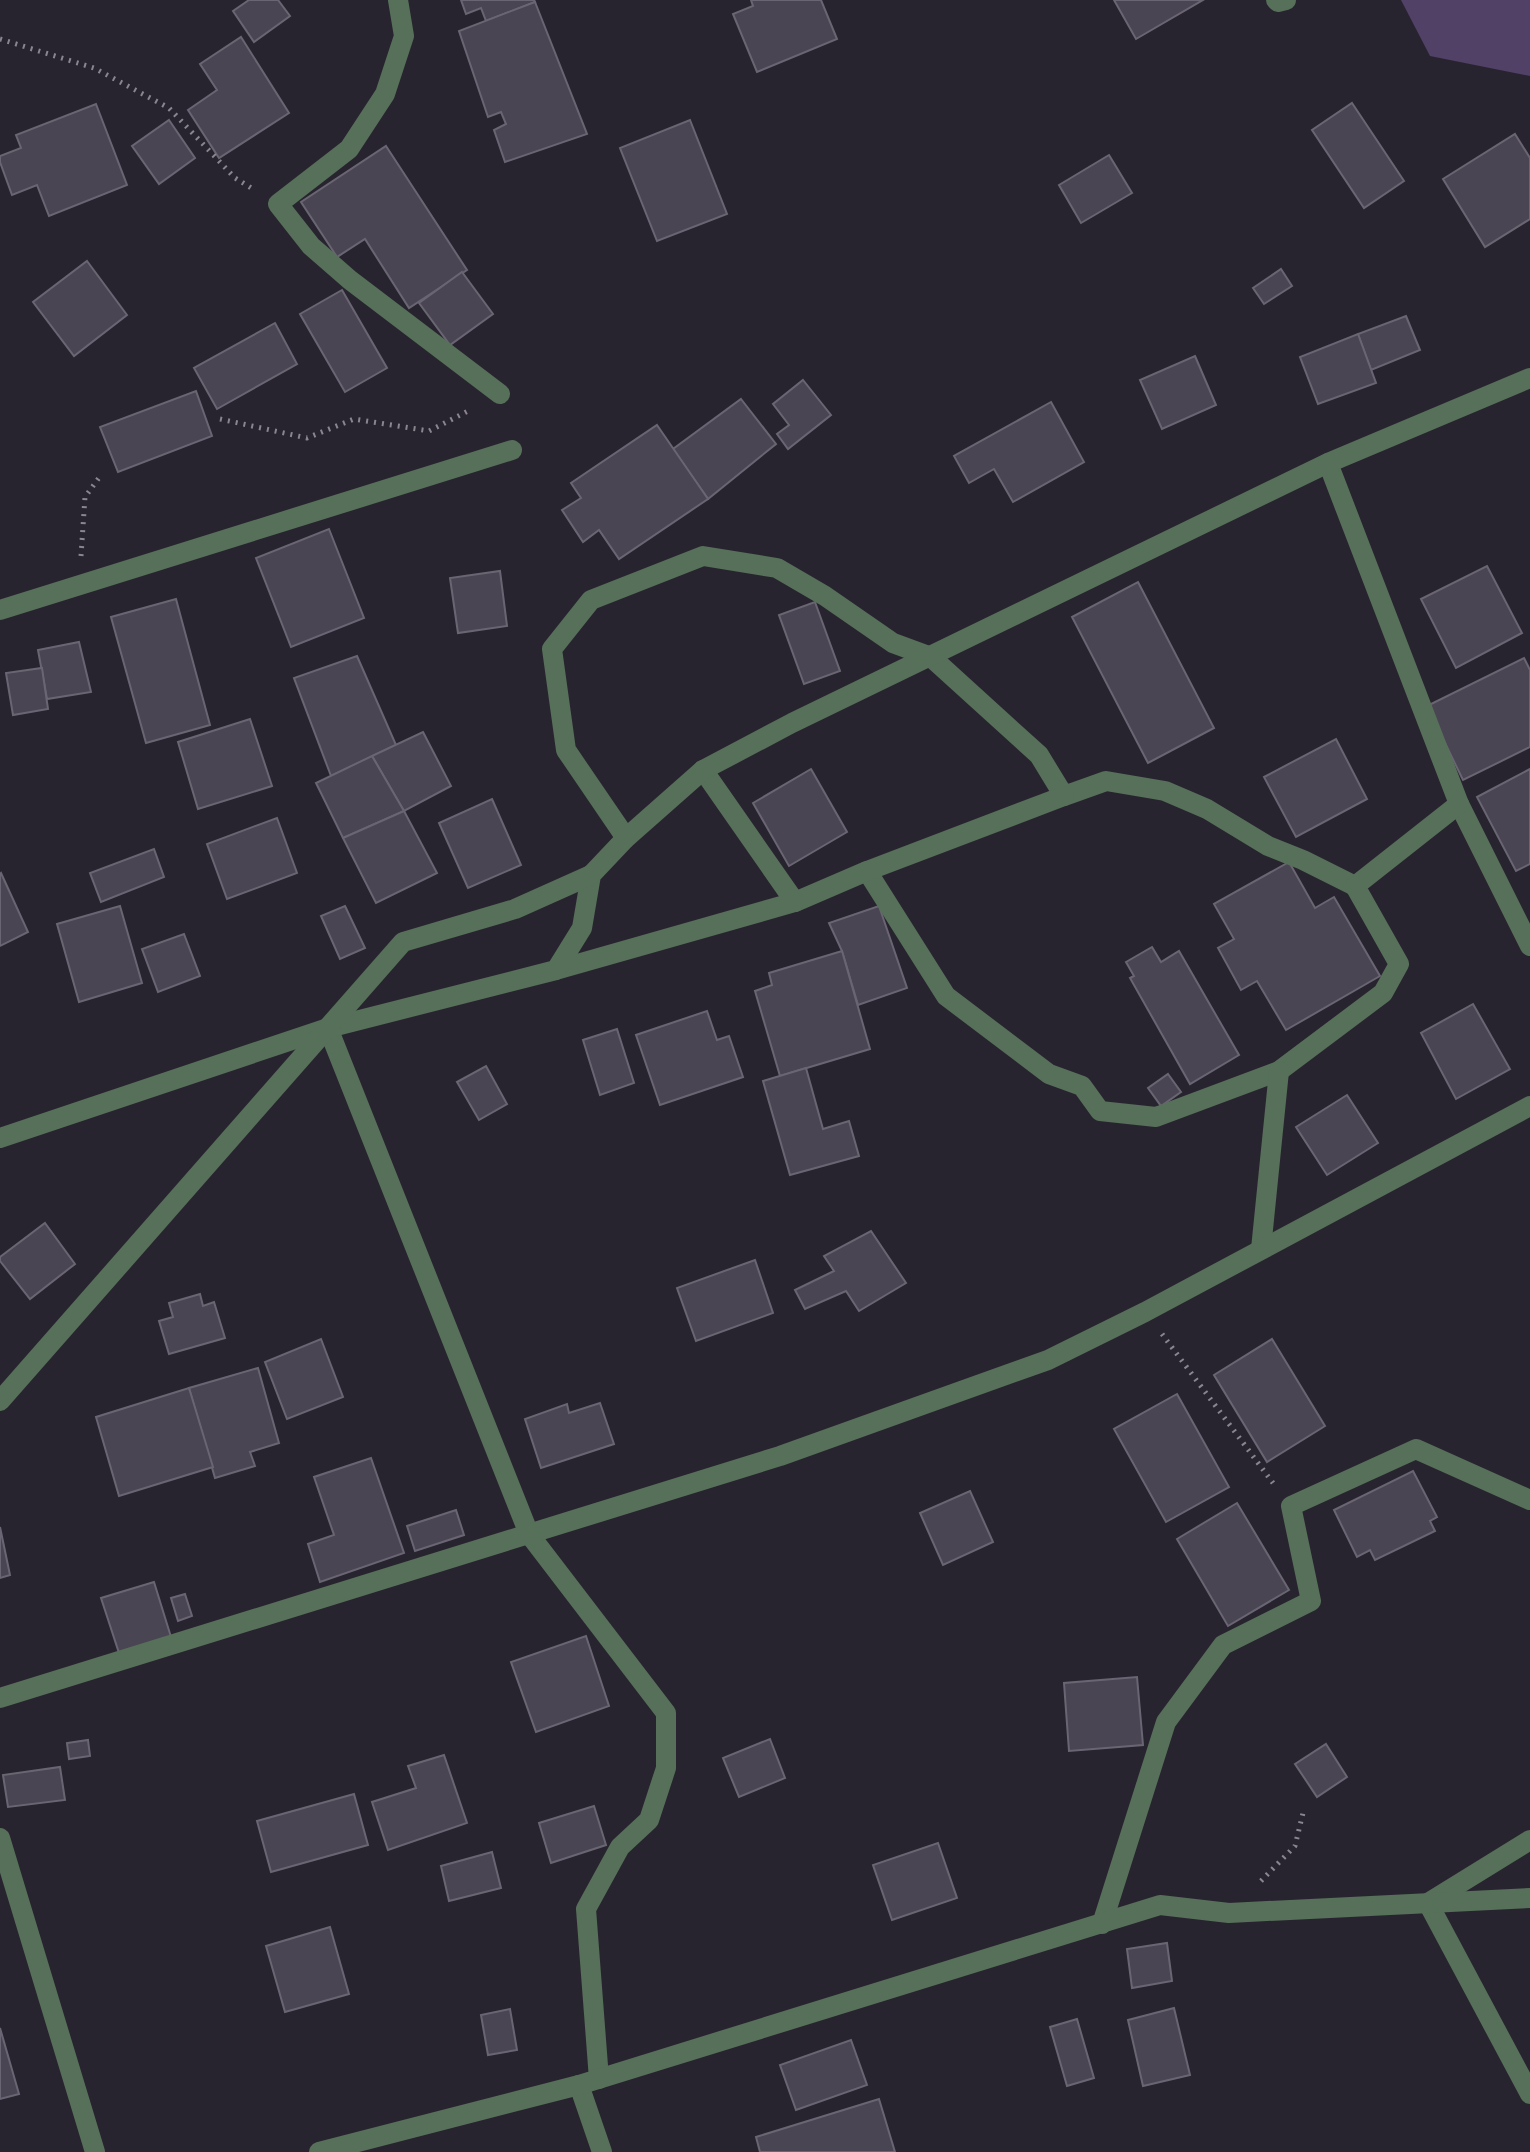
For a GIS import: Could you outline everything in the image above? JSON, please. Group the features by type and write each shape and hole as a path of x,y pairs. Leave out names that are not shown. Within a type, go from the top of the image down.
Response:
{"street":[{"path":"398,0 404,36 385,94 349,149 278,204 311,246 350,280 500,394"},
{"path":"1276,0 1286,0"},
{"path":"0,1401 403,942 515,909 591,875 626,838 703,770 792,723 1328,463 1530,378"},
{"path":"0,610 512,450"},
{"path":"1328,463 1459,804 1530,946"},
{"path":"626,838 566,750 552,649 591,600 703,556 777,568 825,596 893,643 931,657 1039,755 1064,796"},
{"path":"703,770 795,902"},
{"path":"0,1138 328,1028 556,970 795,902 867,871 1106,781 1165,791 1207,809 1268,846 1355,886 1399,964 1383,993 1279,1071 1156,1117 1100,1111 1082,1086 1049,1074 946,996 867,871"},
{"path":"1355,886 1459,804"},
{"path":"556,970 582,928 591,875"},
{"path":"328,1028 529,1534 666,1713 666,1768 649,1820 620,1847 586,1909 599,2079"},
{"path":"1261,1249 1279,1071"},
{"path":"0,1698 780,1456 1048,1360 1145,1312 1530,1106"},
{"path":"1102,1924 1166,1722 1223,1645 1311,1601 1291,1506 1416,1449 1530,1500"},
{"path":"0,1838 95,2152"},
{"path":"1428,1903 1530,1840"},
{"path":"319,2152 579,2085 1160,1905 1229,1913 1530,1898"},
{"path":"1428,1903 1530,2094"},
{"path":"579,2085 602,2152"}],"path":[{"path":"0,39 94,68 169,108 235,178 278,204"},
{"path":"220,419 307,438 354,419 429,431 500,394"},
{"path":"79,584 85,497 101,475"},
{"path":"1145,1312 1291,1506"},
{"path":"1229,1913 1295,1846 1303,1813"}],"shaded area":[{"path":"1401,0 1530,0 1530,76 1430,56"}],"building":[{"path":"249,0 278,0 290,16 254,42 233,11"},
{"path":"461,0 535,2 486,21 481,8 466,14"},
{"path":"751,0 821,0 837,39 757,72 733,14 753,6"},
{"path":"1114,0 1203,0 1136,39"},
{"path":"535,2 587,134 505,162 494,130 506,124 501,112 488,117 459,31"},
{"path":"241,37 289,113 219,158 188,110 217,90 200,64"},
{"path":"1352,103 1404,181 1364,208 1312,130"},
{"path":"96,104 127,185 49,216 37,185 12,195 0,156 21,148 16,135"},
{"path":"169,120 195,158 159,184 132,146"},
{"path":"690,120 727,214 657,241 620,148"},
{"path":"1515,134 1530,158 1530,219 1485,247 1443,179"},
{"path":"386,146 467,270 409,308 365,239 337,257 301,202"},
{"path":"1109,155 1132,193 1081,223 1059,185"},
{"path":"87,261 127,315 74,356 33,302"},
{"path":"1281,269 1292,286 1264,304 1253,288"},
{"path":"462,272 493,314 450,345 419,303"},
{"path":"342,290 387,368 345,392 300,314"},
{"path":"1406,316 1420,350 1371,370 1358,334"},
{"path":"275,323 297,364 217,409 194,368"},
{"path":"1358,334 1376,383 1318,404 1300,357"},
{"path":"1195,356 1216,405 1162,429 1140,380"},
{"path":"803,380 831,415 788,449 777,434 789,425 773,404"},
{"path":"196,391 212,436 118,472 100,427"},
{"path":"741,399 776,444 708,499 673,449"},
{"path":"1051,402 1084,462 1013,502 994,469 969,483 954,456"},
{"path":"657,425 708,499 619,559 599,530 583,542 562,510 581,498 571,483"},
{"path":"329,529 364,618 291,647 256,558"},
{"path":"1487,566 1522,633 1456,668 1421,599"},
{"path":"500,571 507,626 458,633 450,578"},
{"path":"1138,582 1214,728 1148,763 1072,617"},
{"path":"176,599 210,725 146,743 111,617"},
{"path":"815,602 840,671 804,684 779,615"},
{"path":"79,642 91,692 47,699 38,650"},
{"path":"357,656 396,745 331,776 294,678"},
{"path":"1524,658 1530,670 1530,747 1463,780 1427,706"},
{"path":"42,668 48,709 13,715 6,673"},
{"path":"250,719 272,786 198,809 178,742"},
{"path":"423,732 451,786 404,811 372,756"},
{"path":"1336,739 1367,799 1296,837 1264,777"},
{"path":"372,756 404,811 343,838 316,783"},
{"path":"811,769 847,832 789,866 753,803"},
{"path":"1530,769 1530,864 1516,871 1477,797"},
{"path":"492,799 521,865 468,888 439,823"},
{"path":"404,811 437,873 376,903 343,838"},
{"path":"277,818 297,873 227,899 207,844"},
{"path":"154,849 164,877 101,902 90,873"},
{"path":"1289,862 1315,908 1334,897 1380,976 1286,1030 1257,981 1241,990 1218,948 1234,939 1214,904"},
{"path":"0,874 28,932 0,946"},
{"path":"120,906 142,983 79,1002 57,924"},
{"path":"345,906 365,948 340,959 321,916"},
{"path":"879,906 907,988 858,1005 842,951 829,923"},
{"path":"184,934 200,976 158,992 142,949"},
{"path":"1152,947 1161,962 1179,951 1239,1055 1190,1084 1130,978 1134,976 1126,962"},
{"path":"842,951 870,1049 780,1076 755,991 772,985 769,973"},
{"path":"1473,1004 1510,1069 1456,1099 1421,1033"},
{"path":"707,1011 717,1040 729,1036 743,1077 660,1105 636,1035"},
{"path":"617,1029 634,1083 600,1095 583,1040"},
{"path":"486,1066 507,1104 479,1120 457,1082"},
{"path":"806,1068 823,1129 849,1121 859,1156 790,1175 763,1081"},
{"path":"1168,1074 1181,1092 1161,1106 1148,1088"},
{"path":"1347,1095 1378,1143 1327,1175 1296,1127"},
{"path":"45,1223 75,1264 30,1299 0,1257"},
{"path":"871,1231 906,1283 859,1311 846,1291 805,1309 795,1290 834,1271 824,1256"},
{"path":"755,1260 773,1313 696,1341 677,1288"},
{"path":"200,1294 203,1306 214,1302 225,1338 169,1354 159,1321 173,1317 169,1303"},
{"path":"321,1339 343,1397 287,1419 265,1362"},
{"path":"1272,1339 1325,1426 1267,1462 1214,1375"},
{"path":"258,1368 279,1443 250,1452 255,1466 215,1478 189,1388"},
{"path":"189,1388 213,1467 119,1496 96,1417"},
{"path":"1177,1394 1229,1487 1166,1522 1114,1429"},
{"path":"600,1403 614,1444 541,1468 525,1419 567,1404 569,1413"},
{"path":"371,1458 404,1553 320,1582 308,1544 334,1535 314,1477"},
{"path":"1413,1471 1437,1517 1430,1521 1435,1531 1375,1560 1370,1550 1357,1557 1334,1510"},
{"path":"970,1491 993,1542 943,1565 920,1513"},
{"path":"1237,1503 1289,1590 1228,1626 1177,1539"},
{"path":"456,1510 464,1535 415,1551 407,1526"},
{"path":"0,1527 10,1575 0,1578"},
{"path":"154,1582 171,1637 119,1653 101,1598"},
{"path":"185,1594 192,1616 178,1621 171,1598"},
{"path":"586,1636 609,1706 536,1732 511,1662"},
{"path":"1137,1677 1143,1745 1069,1751 1064,1683"},
{"path":"770,1739 785,1778 739,1797 723,1758"},
{"path":"88,1740 90,1756 69,1759 67,1743"},
{"path":"1326,1744 1347,1777 1317,1797 1295,1764"},
{"path":"444,1755 467,1823 388,1850 372,1802 416,1788 408,1766"},
{"path":"60,1767 65,1800 8,1807 3,1775"},
{"path":"354,1794 368,1845 271,1872 257,1821"},
{"path":"594,1806 606,1845 551,1863 539,1823"},
{"path":"938,1843 957,1898 892,1920 873,1865"},
{"path":"492,1852 501,1888 449,1901 441,1866"},
{"path":"330,1927 349,1994 285,2012 266,1946"},
{"path":"1167,1943 1172,1981 1132,1988 1127,1949"},
{"path":"1174,2008 1190,2075 1143,2086 1128,2020"},
{"path":"510,2009 517,2050 488,2055 481,2015"},
{"path":"1077,2019 1094,2078 1067,2086 1050,2027"},
{"path":"0,2028 19,2094 0,2099"},
{"path":"851,2040 867,2085 796,2110 780,2065"},
{"path":"879,2099 895,2152 760,2152 756,2137"}]}
